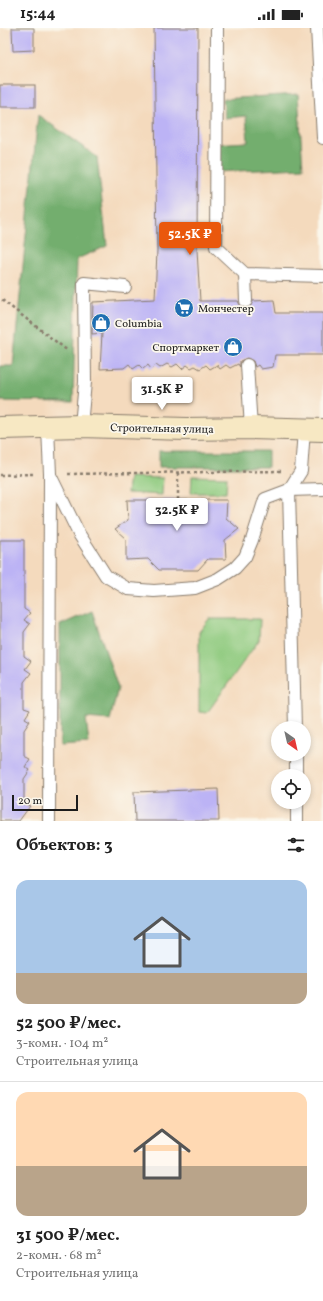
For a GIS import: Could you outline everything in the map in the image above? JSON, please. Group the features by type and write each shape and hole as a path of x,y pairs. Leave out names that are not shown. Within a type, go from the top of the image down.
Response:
{"street":[{"name":"Строительная улица","path":"0,428 81,426 314,430"}],"lane":[{"path":"217,28 216,247 245,274 323,276"},
{"path":"317,28 323,138"},
{"path":"245,274 246,301"},
{"path":"81,426 84,382 84,283 125,287"},
{"path":"247,365 251,428"},
{"path":"48,428 50,474 49,821"},
{"path":"295,721 289,490 301,470 314,430"},
{"path":"50,474 79,534 106,576 128,589 154,591 195,588 218,579 235,568 245,557 265,500 289,490 323,489"},
{"path":"297,809 297,821"}],"path":[{"path":"2,300 84,364"},
{"path":"0,474 301,470"},
{"path":"178,471 178,500"}],"green space":[{"path":"298,94 303,168 215,172 212,144 248,142 246,116 225,118 223,99"},
{"path":"38,115 97,157 107,246 77,259 73,402 0,401 0,366 13,366"},
{"path":"159,451 268,451 268,467 159,467"},
{"path":"192,476 227,477 226,493 191,493"},
{"path":"129,477 163,478 162,495 127,493"},
{"path":"92,611 118,688 110,720 86,718 89,744 60,746 60,625"},
{"path":"209,619 260,619 259,640 207,713 199,712 199,632"}],"building":[{"path":"12,28 34,28 34,50 13,51"},
{"path":"154,28 198,28 197,250 200,301 238,301 240,305 246,308 250,307 253,301 274,300 276,313 323,313 323,355 275,355 273,367 261,369 258,365 255,367 253,361 247,358 240,361 240,367 238,364 230,368 226,365 220,369 217,365 210,369 206,365 200,369 195,366 191,368 187,365 182,369 177,364 172,367 167,364 160,368 156,365 151,369 148,365 143,369 139,365 133,369 129,364 124,368 100,369 102,333 92,334 93,302 155,299 157,250"},
{"path":"0,85 35,85 35,107 0,107"},
{"path":"127,500 227,500 226,518 239,529 225,540 226,559 208,559 198,570 159,570 148,559 126,560 126,539 115,529 128,520"},
{"path":"0,540 24,540 24,609 30,613 24,620 30,624 24,632 24,656 31,661 25,669 31,673 24,682 24,708 30,710 25,718 30,721 24,730 24,756 30,759 25,767 30,770 24,779 24,804 30,806 19,821 0,821"},
{"path":"218,789 219,821 135,821 134,792"}],"place":[{"name":"Мончестер","path":"184,308"},
{"name":"Columbia","path":"101,323"},
{"name":"Спортмаркет","path":"233,347"}]}
